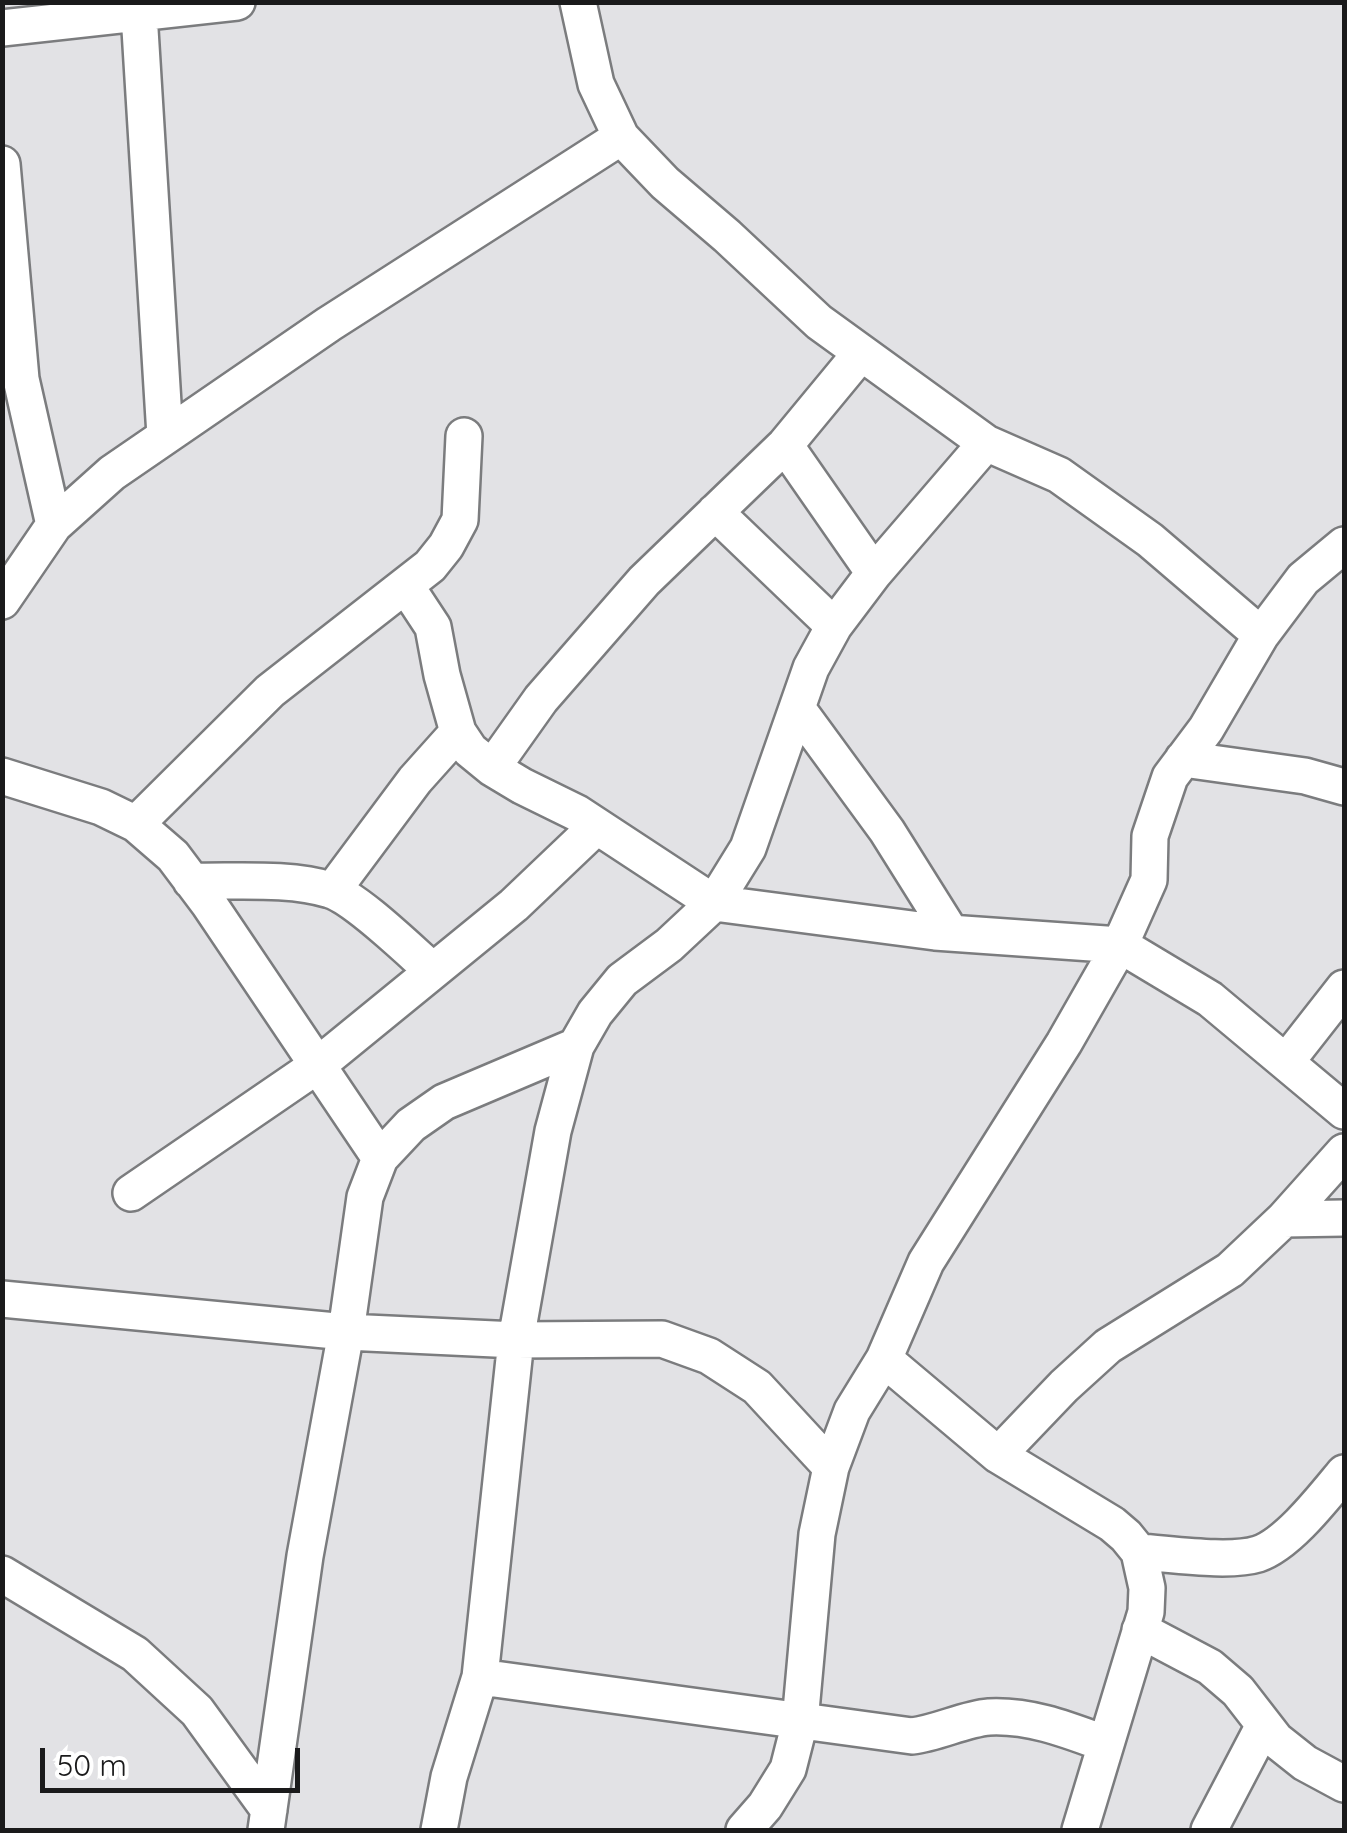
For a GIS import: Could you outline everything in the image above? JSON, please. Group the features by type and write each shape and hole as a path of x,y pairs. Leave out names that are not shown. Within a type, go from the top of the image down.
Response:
{"street":[{"path":"2,28 237,2"},
{"path":"578,2 596,84 621,138 666,182 819,322 986,443 1058,476 1150,540 1262,635"},
{"path":"139,13 166,436"},
{"path":"2,601 54,525 112,473 329,324 621,138"},
{"path":"2,164 21,379 54,525"},
{"path":"492,768 540,700 644,581 785,445 861,353"},
{"path":"136,824 270,691 430,566 460,520 464,436"},
{"path":"440,1830 449,1777 480,1676 516,1340 553,1131 576,1046 595,1013 622,980 669,945 714,903 748,848 811,668 834,626 874,572 986,443"},
{"path":"785,445 874,572"},
{"path":"715,512 834,626"},
{"path":"744,1830 766,1806 788,1769 800,1722 818,1534 831,1467 852,1411 884,1359 926,1262 1064,1043 1120,945 1149,880 1150,836 1170,777 1303,579 1344,545"},
{"path":"406,586 433,626 458,732 470,750 492,768 597,826 714,903 951,933 1120,945 1210,999 1344,1111"},
{"path":"797,708 886,830 951,933"},
{"path":"333,890 415,780 458,732"},
{"path":"1183,758 1305,776 1344,787"},
{"path":"2,776 101,807 136,824 173,856 380,1158"},
{"path":"132,1194 318,1066 514,905 597,826"},
{"path":"191,881 300,883 333,890 433,971"},
{"path":"1286,1062 1344,988"},
{"path":"268,1820 305,1556 346,1332 365,1197 380,1158 411,1125 444,1102 576,1046"},
{"path":"998,1455 1108,1346 1230,1270 1284,1219 1344,1152"},
{"path":"1284,1219 1344,1218"},
{"path":"2,1298 346,1332 516,1340 662,1339 709,1356 756,1386 831,1467"},
{"path":"884,1359 998,1455 1112,1524 1139,1552 1147,1588 1146,1612 1080,1830"},
{"path":"1139,1552 1226,1557 1259,1554 1291,1533 1344,1473"},
{"path":"2,1574 135,1654 197,1711 268,1820"},
{"path":"1140,1630 1210,1667 1238,1691 1276,1740 1305,1763 1344,1784"},
{"path":"480,1676 912,1736 987,1717 1031,1719 1106,1744"},
{"path":"1210,1830 1264,1724"}]}
